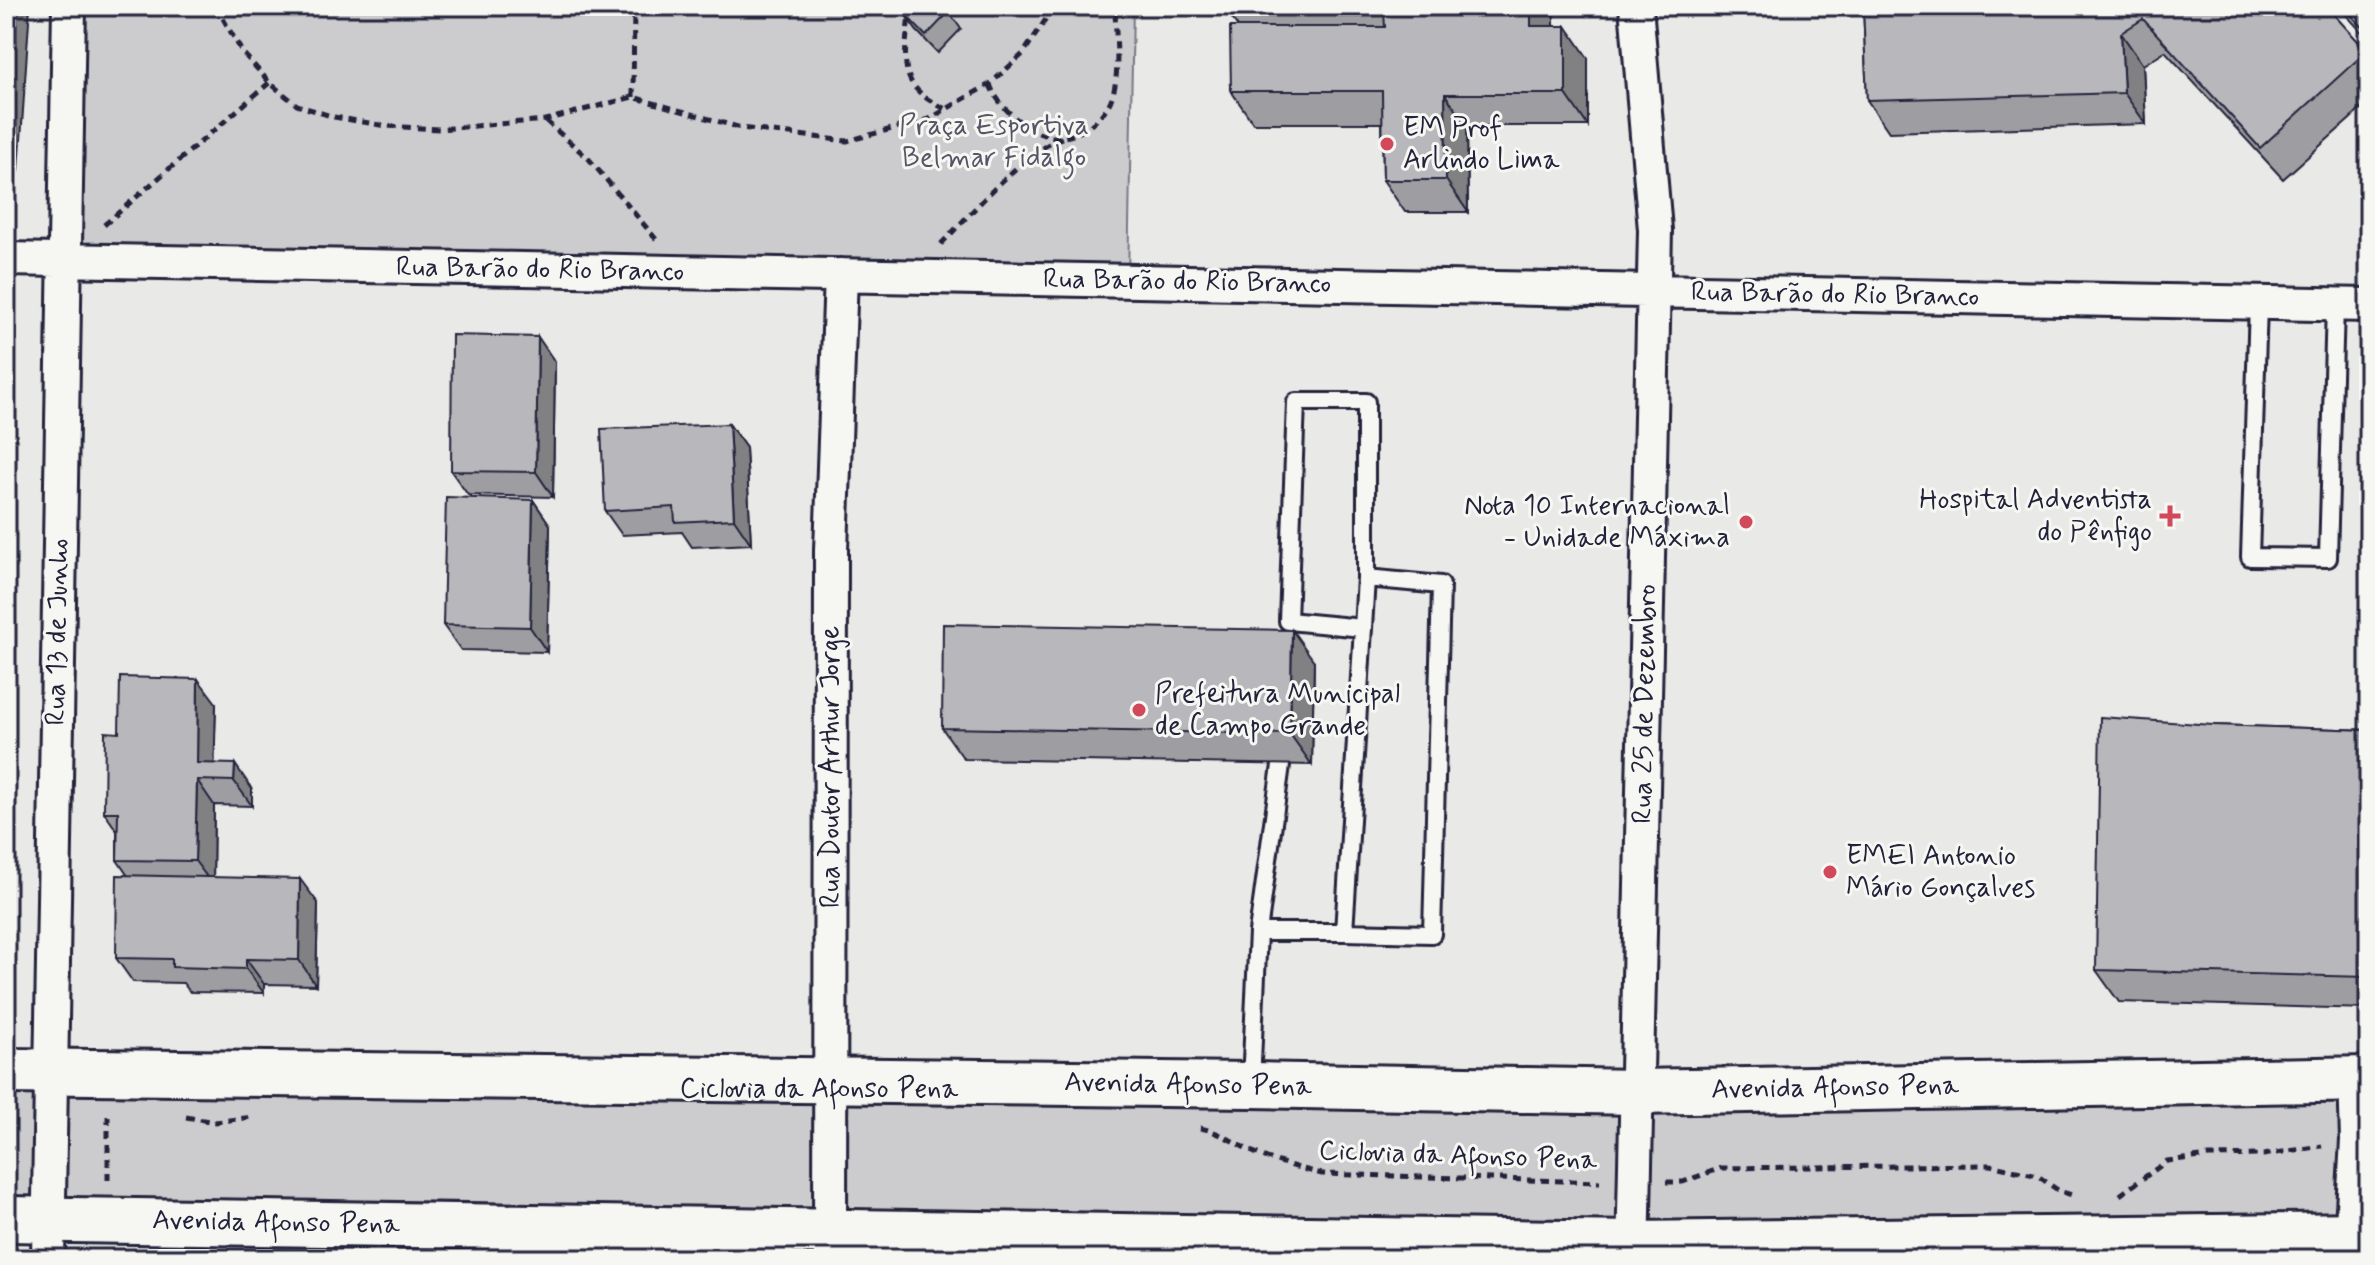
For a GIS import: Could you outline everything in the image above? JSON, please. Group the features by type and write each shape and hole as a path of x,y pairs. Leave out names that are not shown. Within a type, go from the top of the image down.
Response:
{"main road":[{"name":"Avenida Afonso Pena","path":"6,1071 50,1091 113,1097 832,1082 1637,1092 2362,1078"},
{"name":"Avenida Afonso Pena","path":"6,1219 48,1239 107,1221 830,1245 1634,1252 2356,1243"}],"street":[{"name":"Rua 13 de Junho","path":"48,1239 69,6"},
{"name":"Rua 25 de Dezembro","path":"1634,1252 1655,230 1636,6"},
{"name":"Rua Barão do Rio Branco","path":"6,259 2369,305"},
{"name":"Rua Doutor Arthur Jorge","path":"830,1245 831,550 841,275"},
{"path":"2356,1243 2357,1140 2362,1078"}],"lane":[{"path":"2258,304 2250,557 2328,558 2335,305"},
{"path":"1344,932 1363,628 1366,578 1366,402 1296,402 1288,621 1363,628"},
{"path":"1258,932 1432,934 1441,585 1366,578"},
{"path":"1251,1085 1258,932 1281,765"}],"path":[{"path":"216,6 242,52 270,83 297,105 334,117 386,126 440,129 545,120 633,97 741,128 847,141 929,119 990,84 1023,54 1048,16 1050,6"},
{"path":"633,97 634,6"},
{"path":"909,6 904,47 910,84 926,100 946,109"},
{"path":"907,277 1030,156 1049,143 1092,125 1109,104 1116,81 1115,6"},
{"path":"64,260 270,83"},
{"path":"990,84 994,96 1025,125 1052,138 1074,134"},
{"path":"545,120 589,159 633,209 656,237 674,272"},
{"path":"50,1091 113,1097 107,1221"},
{"path":"174,1115 215,1122 260,1116"},
{"name":"Ciclovia da Afonso Pena","path":"1188,1126 1217,1131 1252,1152 1322,1174 1544,1182 1683,1182 1721,1168 1990,1165 2038,1176 2059,1191 2085,1199"},
{"path":"2110,1196 2123,1194 2167,1161 2263,1155 2357,1140"}],"green space":[{"name":"Praça Esportiva Belmar Fidalgo","path":"69,6 1133,6 1128,281 64,260"},
{"path":"6,1071 2369,1079 2369,1235 6,1219"}],"building":[{"path":"911,6 943,6 949,12 926,36 904,13"},
{"path":"1229,6 1531,6 1531,26 1566,26 1566,94 1445,94 1446,180 1383,180 1382,91 1231,91 1230,27 1385,27 1384,13 1229,14"},
{"path":"1863,6 2326,6 2367,51 2260,148 2143,19 2121,33 2124,93 1867,100"},
{"path":"2343,6 2369,6 2369,34"},
{"path":"452,335 538,337 536,472 451,471"},
{"path":"729,424 734,519 675,522 674,507 605,511 601,429"},
{"path":"446,497 533,500 530,627 443,625"},
{"name":"Prefeitura Municipal de Campo Grande","path":"943,624 1292,630 1290,734 942,728"},
{"path":"120,677 198,679 197,763 235,764 234,781 197,780 195,861 117,860 118,812 104,812 105,732 119,733"},
{"path":"2100,717 2213,725 2369,730 2369,977 2096,970"},
{"path":"117,875 300,879 299,960 246,959 246,969 172,967 172,959 116,958"}],"place":[{"name":"EM Prof Arlindo Lima","path":"1387,144"},
{"name":"Hospital Adventista do Pênfigo","path":"2170,516"},
{"name":"Nota 10 Internacional - Unidade Máxima","path":"1746,522"},
{"name":"Prefeitura Municipal de Campo Grande","path":"1139,710"},
{"name":"EMEI Antonio Mário Gonçalves","path":"1830,872"}]}
